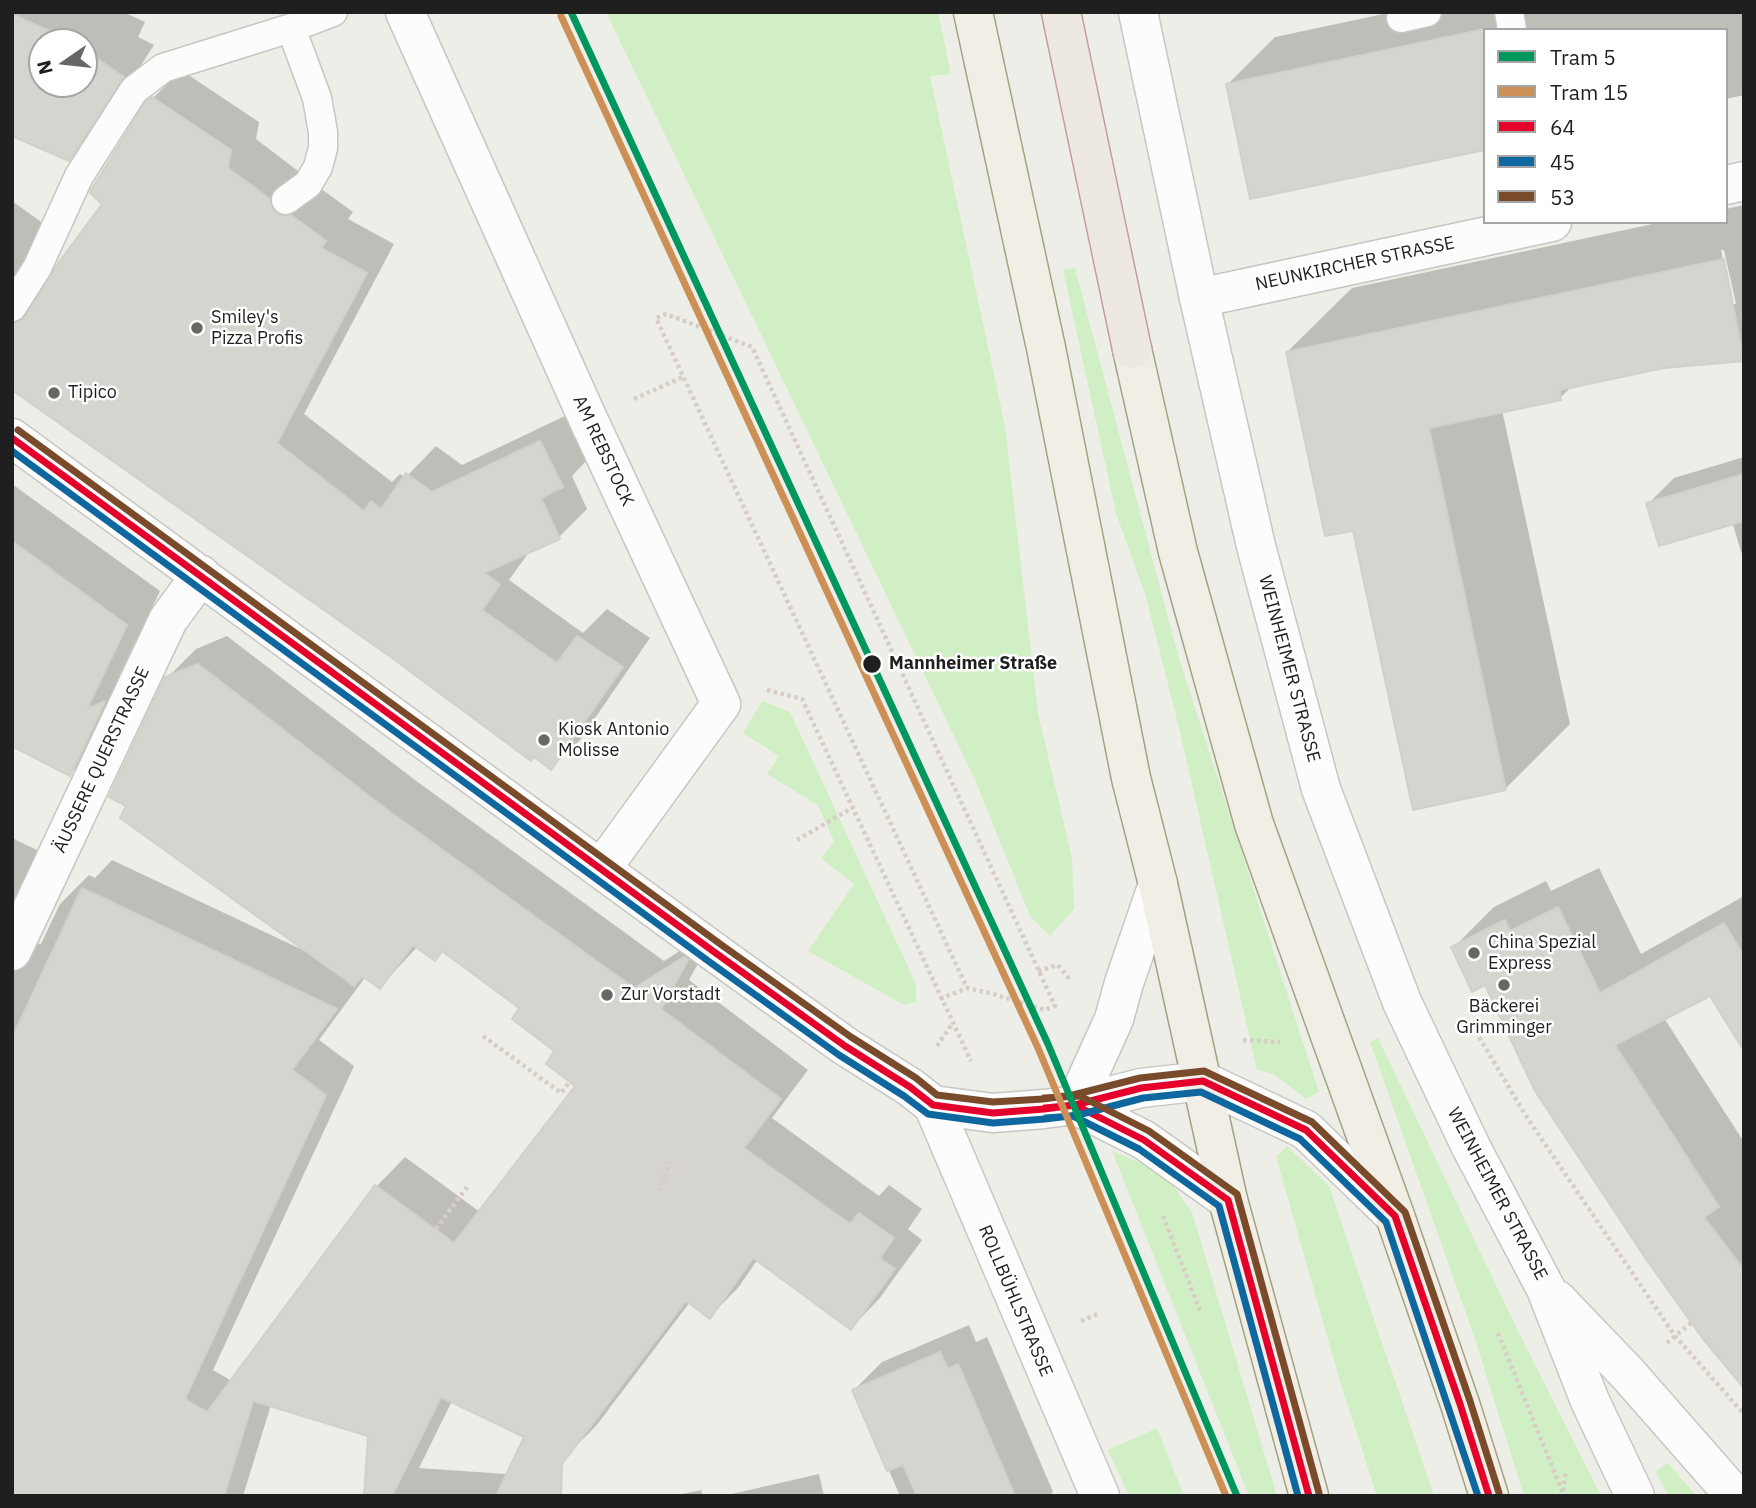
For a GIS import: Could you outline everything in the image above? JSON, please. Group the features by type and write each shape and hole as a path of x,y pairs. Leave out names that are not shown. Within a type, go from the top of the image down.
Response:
{"highway":[{"path":"1061,12 1132,349"}],"main road":[{"path":"972,12 1046,348 1131,778 1158,884 1228,1200 1310,1496"},
{"path":"1132,349 1178,552 1254,824 1395,1216 1489,1496"}],"street":[{"name":"AM REBSTOCK","path":"405,12 720,704"},
{"name":"WEINHEIMER STRASSE","path":"1138,12 1199,298 1256,546 1321,789 1383,955 1413,1025 1471,1147 1546,1289 1590,1401 1635,1496"},
{"name":"NEUNKIRCHER STRASSE","path":"1199,298 1543,224"},
{"path":"12,438 845,1046 910,1087 933,1105 993,1113 1075,1105 1141,1088 1203,1081 1306,1130 1395,1216"},
{"name":"ÄUSSERE QUERSTRASSE","path":"12,951 168,620 201,575"},
{"path":"602,868 720,704"},
{"path":"1075,1105 1114,1019 1158,884"},
{"name":"ROLLBÜHLSTRASSE","path":"933,1105 1100,1496"},
{"path":"1075,1105 1144,1140 1228,1200"},
{"name":"WEINHEIMER STRASSE","path":"1546,1289 1628,1374 1735,1496"}],"lane":[{"path":"12,307 37,268 79,176 134,90 163,68 333,12"},
{"path":"286,200 307,184 318,167 323,148 317,98 291,28"}],"path":[{"path":"940,999 967,988 1045,1010 1055,1006 752,347 666,314 656,318 967,988"},
{"path":"720,704 759,688 802,699 952,1023"},
{"path":"797,840 852,808"},
{"path":"1038,971 1058,965 1074,985"},
{"path":"1466,1014 1526,1116 1675,1336 1744,1414"},
{"path":"483,1035 561,1093 570,1082"},
{"path":"660,1191 671,1158"},
{"path":"436,1229 467,1187"},
{"path":"1162,1214 1201,1313"},
{"path":"1080,1321 1098,1314"},
{"path":"1498,1333 1564,1496"}],"green space":[{"path":"606,12 938,12 951,74 930,76 1005,426 1038,713 1072,858 1074,909 1050,936 1030,916 976,782"},
{"path":"1075,268 1178,655 1319,1092 1306,1099 1273,1074 1257,1070 1179,728 1146,597 1116,513 1063,270"},
{"path":"762,701 790,712 916,984 916,1002 904,1005 808,951 854,884 821,859 834,841 818,805 767,774 779,756 743,733"},
{"path":"1378,1038 1517,1329 1601,1496 1524,1496 1475,1339 1370,1042"},
{"path":"1287,1146 1329,1186 1434,1496 1377,1496 1341,1385 1276,1157"},
{"path":"1112,1151 1163,1172 1192,1212 1277,1496 1249,1496"},
{"path":"1157,1428 1184,1496 1129,1496 1108,1450"},
{"path":"1668,1463 1697,1496 1669,1496 1655,1472"}],"building":[{"path":"12,14 42,28 28,28 28,98 98,98 98,59 124,77 69,161 12,136"},
{"path":"1483,29 1483,150 1250,199 1226,84"},
{"path":"152,97 231,150 228,168 270,199 273,210 280,215 291,215 326,241 321,248 367,273 277,443 364,511 371,501 381,509 406,473 432,492 540,441 563,487 541,498 560,539 484,573 500,584 482,610 557,663 577,636 623,667 551,770 534,757 531,761 392,658 12,390 12,323 26,316 56,266 102,204 90,193 91,190 146,101"},
{"path":"1724,259 1744,361 1664,368 1560,390 1561,400 1429,428 1506,790 1413,810 1353,531 1325,536 1286,352"},
{"path":"1744,474 1744,521 1659,546 1646,503"},
{"path":"12,541 127,625 87,709 105,701 70,776 12,746"},
{"path":"198,664 386,809 634,988 684,957 688,960 661,1009 781,1099 744,1148 850,1224 859,1213 894,1238 880,1258 895,1269 851,1330 753,1258 710,1319 686,1301 562,1464 561,1496 496,1496 524,1437 441,1397 392,1496 364,1496 368,1436 253,1401 224,1496 12,1496 12,1038 82,888 337,1009 292,1070 326,1095 185,1399 207,1412 375,1185 454,1243 575,1086 546,1064 554,1051 512,1019 519,1008 442,951 435,961 413,945 380,989 362,976 354,986 120,818 126,806 109,797 165,677"},
{"path":"1558,907 1600,993 1724,923 1744,956 1744,1051 1710,996 1615,1045 1719,1207 1704,1217 1744,1270 1744,1388 1703,1339 1646,1259 1535,1091 1485,985 1472,992 1451,947 1505,920 1510,931"},
{"path":"940,1352 948,1369 958,1364 1015,1496 917,1496 903,1465 887,1471 852,1390"}],"tram line":[{"name":"5","path":"571,12 1048,1044 1237,1496"},
{"name":"15","path":"561,16 1038,1048 1226,1496"}],"transit line":[{"name":"53","path":"18,430 723,946 937,1095 993,1102 1043,1099 1073,1095 1140,1078 1204,1071 1312,1122 1405,1212 1499,1493"},
{"name":"64","path":"12,438 717,954 933,1105 993,1113 1044,1109 1075,1105 1141,1088 1203,1081 1306,1130 1395,1216 1489,1496"},
{"name":"45","path":"12,451 711,963 839,1055 928,1114 993,1123 1045,1119 1078,1115 1143,1098 1201,1092 1300,1139 1386,1222 1478,1496"},
{"name":"53","path":"1044,1098 1080,1096 1149,1131 1237,1194 1319,1493"},
{"name":"64","path":"1045,1108 1075,1105 1144,1140 1228,1200 1309,1496"},
{"name":"45","path":"1046,1118 1073,1116 1139,1149 1219,1206 1298,1496"}],"place":[{"name":"Smiley's Pizza Profis","path":"197,328"},
{"name":"Tipico","path":"54,393"},
{"name":"Mannheimer Straße","path":"872,664"},
{"name":"Kiosk Antonio Molisse","path":"544,740"},
{"name":"China Spezial Express","path":"1474,953"},
{"name":"Bäckerei Grimminger","path":"1504,985"},
{"name":"Zur Vorstadt","path":"607,995"}]}
